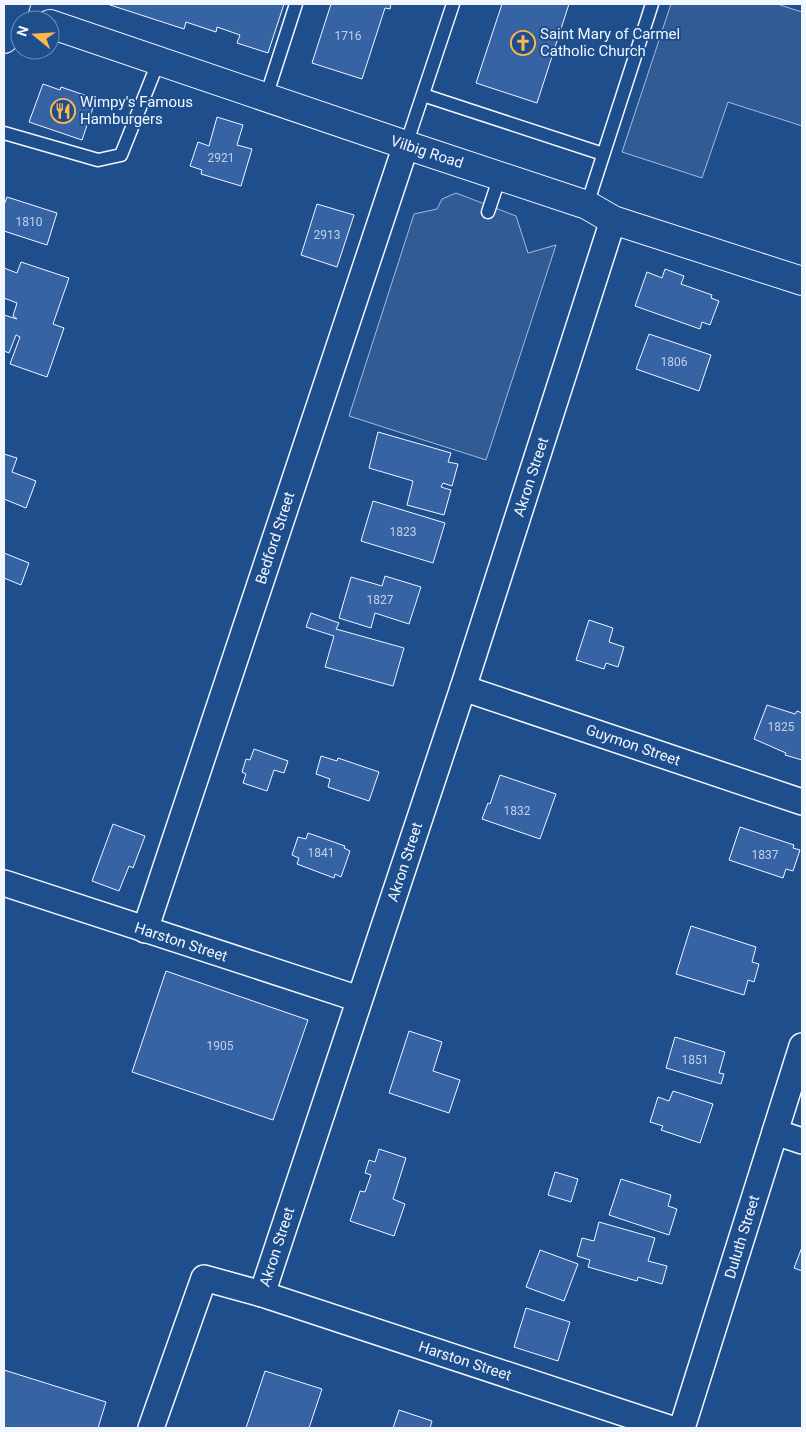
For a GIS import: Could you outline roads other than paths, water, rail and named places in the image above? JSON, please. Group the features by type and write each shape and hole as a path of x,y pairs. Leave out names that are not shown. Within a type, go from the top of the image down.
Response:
{"street":[{"path":"4,39 11,8"},
{"name":"Vilbig Road","path":"60,27 587,205 613,220 802,282"},
{"name":"Bedford Street","path":"145,930 406,145"},
{"name":"Akron Street","path":"151,1428 204,1278 262,1294 463,688 613,220"},
{"name":"Guymon Street","path":"463,688 802,802"},
{"name":"Harston Street","path":"4,883 359,999"},
{"name":"Duluth Street","path":"682,1428 802,1046"},
{"path":"775,1132 802,1141"},
{"name":"Harston Street","path":"262,1294 669,1428"}],"lane":[{"path":"266,97 296,4"},
{"path":"406,145 453,4"},
{"path":"587,205 652,4"},
{"path":"4,132 98,160 121,155 158,60"},
{"path":"422,95 603,154"},
{"path":"488,212 500,176"}],"place":[{"name":"Saint Mary of Carmel Catholic Church","path":"523,43"},
{"name":"Wimpy's Famous Hamburgers","path":"63,111"}]}
